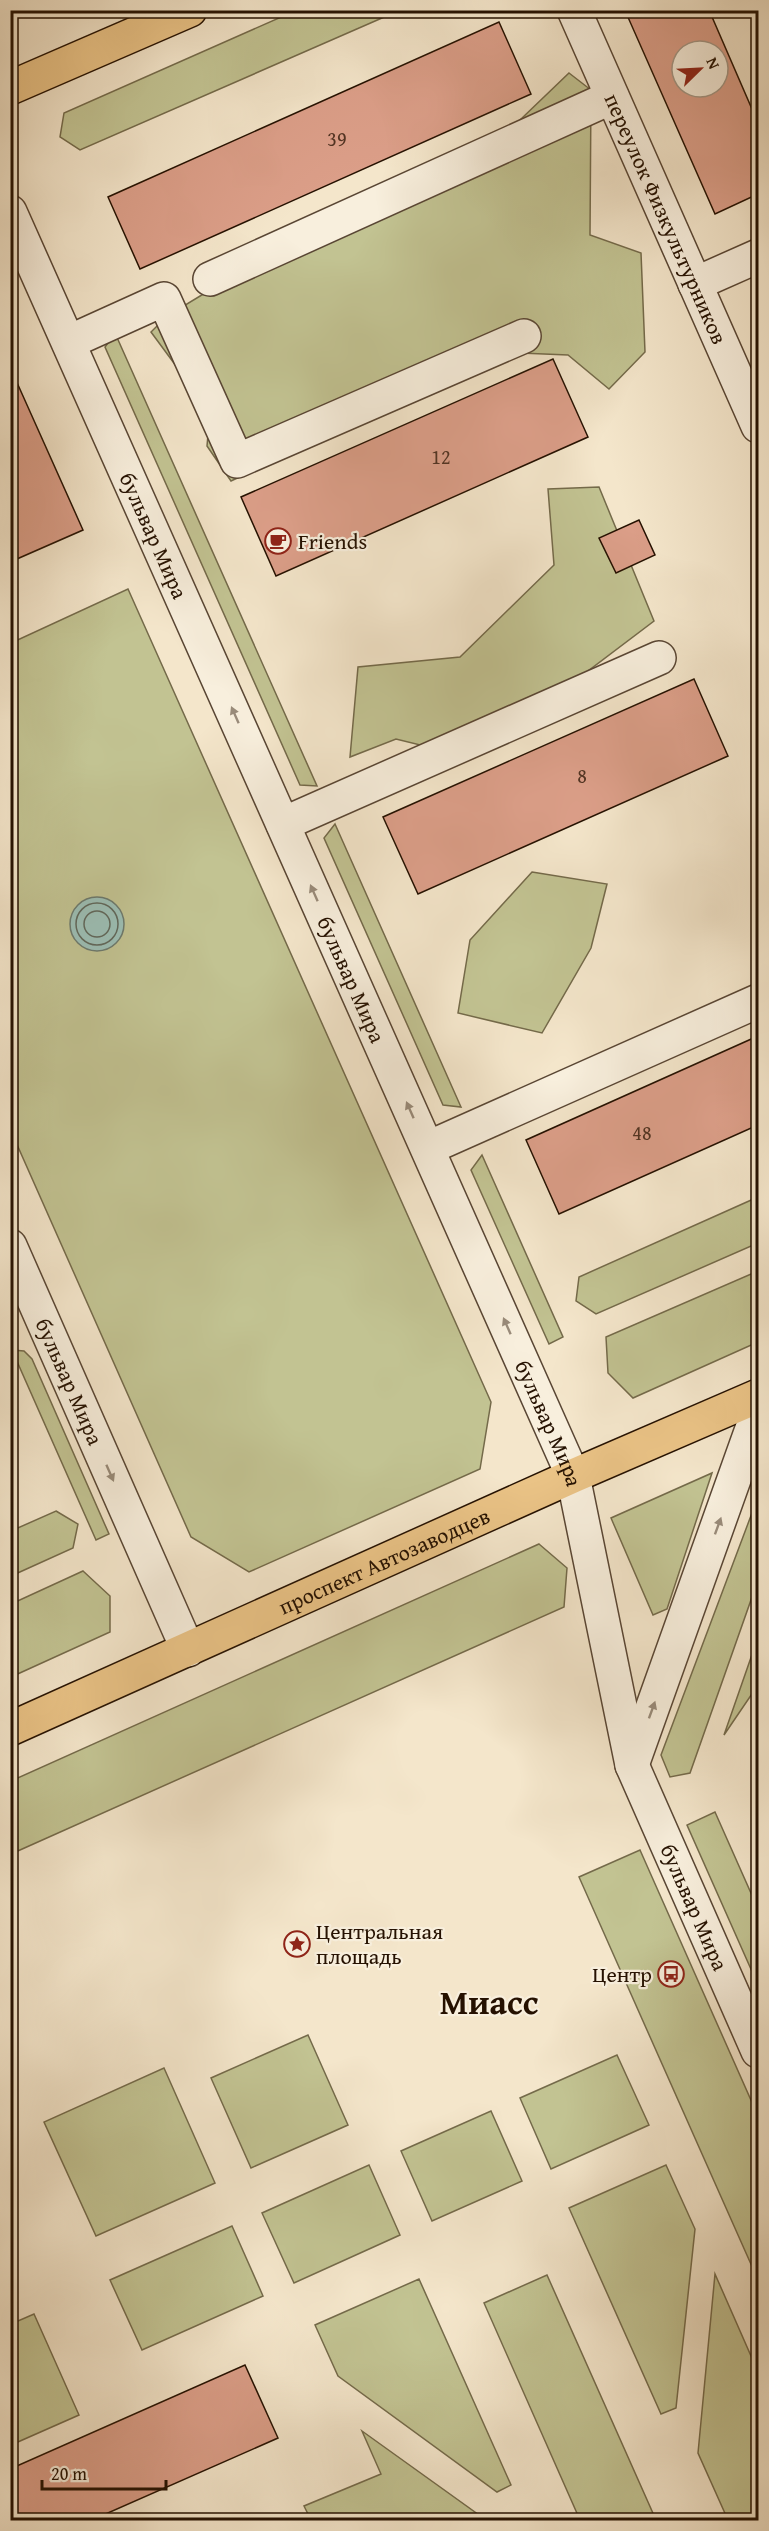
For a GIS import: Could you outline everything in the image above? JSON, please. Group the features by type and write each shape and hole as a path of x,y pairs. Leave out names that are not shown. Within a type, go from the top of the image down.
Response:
{"main road":[{"path":"10,88 190,10"},
{"name":"проспект Автозаводцев","path":"10,1729 573,1476 759,1396"}],"street":[{"name":"переулок Физкультурников","path":"574,10 759,426"},
{"path":"210,279 612,97"},
{"name":"бульвар Мира","path":"10,212 573,1476 632,1765 759,2051"},
{"path":"695,284 759,256"},
{"path":"69,342 164,299 237,461 524,336"},
{"path":"283,824 659,658"},
{"path":"428,1149 759,1001"},
{"name":"бульвар Мира","path":"10,1246 23,1309 188,1650"},
{"path":"632,1765 759,1412"}],"green space":[{"path":"297,10 398,11 80,150 60,137 64,113"},
{"path":"569,73 591,90 590,235 641,253 645,352 609,389 568,355 520,353 408,399 231,481 207,446 210,412 151,332 167,316 210,290 468,170"},
{"path":"115,333 317,786 300,785 105,347"},
{"path":"599,487 654,621 473,758 396,739 350,757 358,667 460,657 554,565 548,489"},
{"path":"128,589 491,1402 480,1469 249,1572 191,1537 11,1131 11,643"},
{"path":"335,824 461,1107 443,1105 324,838"},
{"path":"532,872 607,884 591,948 542,1033 458,1013 470,940"},
{"path":"482,1155 563,1337 549,1344 471,1170"},
{"path":"758,1197 758,1243 596,1314 576,1301 579,1277"},
{"path":"758,1271 758,1342 633,1398 608,1373 606,1337"},
{"path":"12,1350 24,1351 32,1359 109,1534 96,1540"},
{"path":"712,1473 667,1609 653,1615 611,1518"},
{"path":"758,1497 758,1580 690,1773 670,1777 661,1755"},
{"path":"56,1511 78,1524 73,1548 11,1576 11,1531"},
{"path":"539,1544 567,1568 564,1607 11,1854 11,1781"},
{"path":"83,1571 110,1596 110,1632 11,1677 11,1604"},
{"path":"755,1646 758,1648 758,1685 724,1735"},
{"path":"715,1812 758,1909 758,1985 687,1825"},
{"path":"640,1850 758,2116 758,2280 579,1877"},
{"path":"308,2035 348,2125 251,2168 211,2078"},
{"path":"617,2055 649,2125 551,2169 520,2098"},
{"path":"164,2068 215,2183 96,2236 44,2122"},
{"path":"491,2111 522,2181 432,2221 401,2151"},
{"path":"369,2165 400,2235 294,2283 262,2213"},
{"path":"666,2165 695,2229 676,2408 661,2414 569,2208"},
{"path":"232,2226 263,2296 142,2350 110,2280"},
{"path":"715,2274 758,2372 758,2520 728,2520 698,2453"},
{"path":"547,2275 656,2520 580,2520 484,2303"},
{"path":"419,2279 511,2485 497,2492 338,2376 315,2325"},
{"path":"34,2314 79,2415 11,2445 11,2324"},
{"path":"362,2431 486,2520 311,2520 304,2506 381,2474"}],"water":[{"path":"97,897 107,899 116,905 122,914 124,924 122,934 116,943 107,949 97,951 87,949 78,943 72,934 70,924 72,914 78,905 87,899"}],"building":[{"path":"638,10 709,10 722,39 670,39 670,99 730,99 730,58 758,123 758,194 715,214 627,15"},
{"path":"499,22 531,94 140,269 108,197"},
{"path":"553,359 588,437 276,576 241,497"},
{"path":"10,367 83,530 10,562"},
{"path":"639,520 655,555 616,573 599,538"},
{"path":"694,679 728,756 418,894 383,817"},
{"path":"758,1036 758,1125 559,1214 526,1140"},
{"path":"245,2365 278,2438 92,2520 10,2520 10,2469"}],"place":[{"name":"Friends","path":"278,541"},
{"name":"Центральная площадь","path":"297,1944"},
{"name":"Центр","path":"671,1974"}],"district":[{"name":"Миасс","path":"489,2001"}]}
